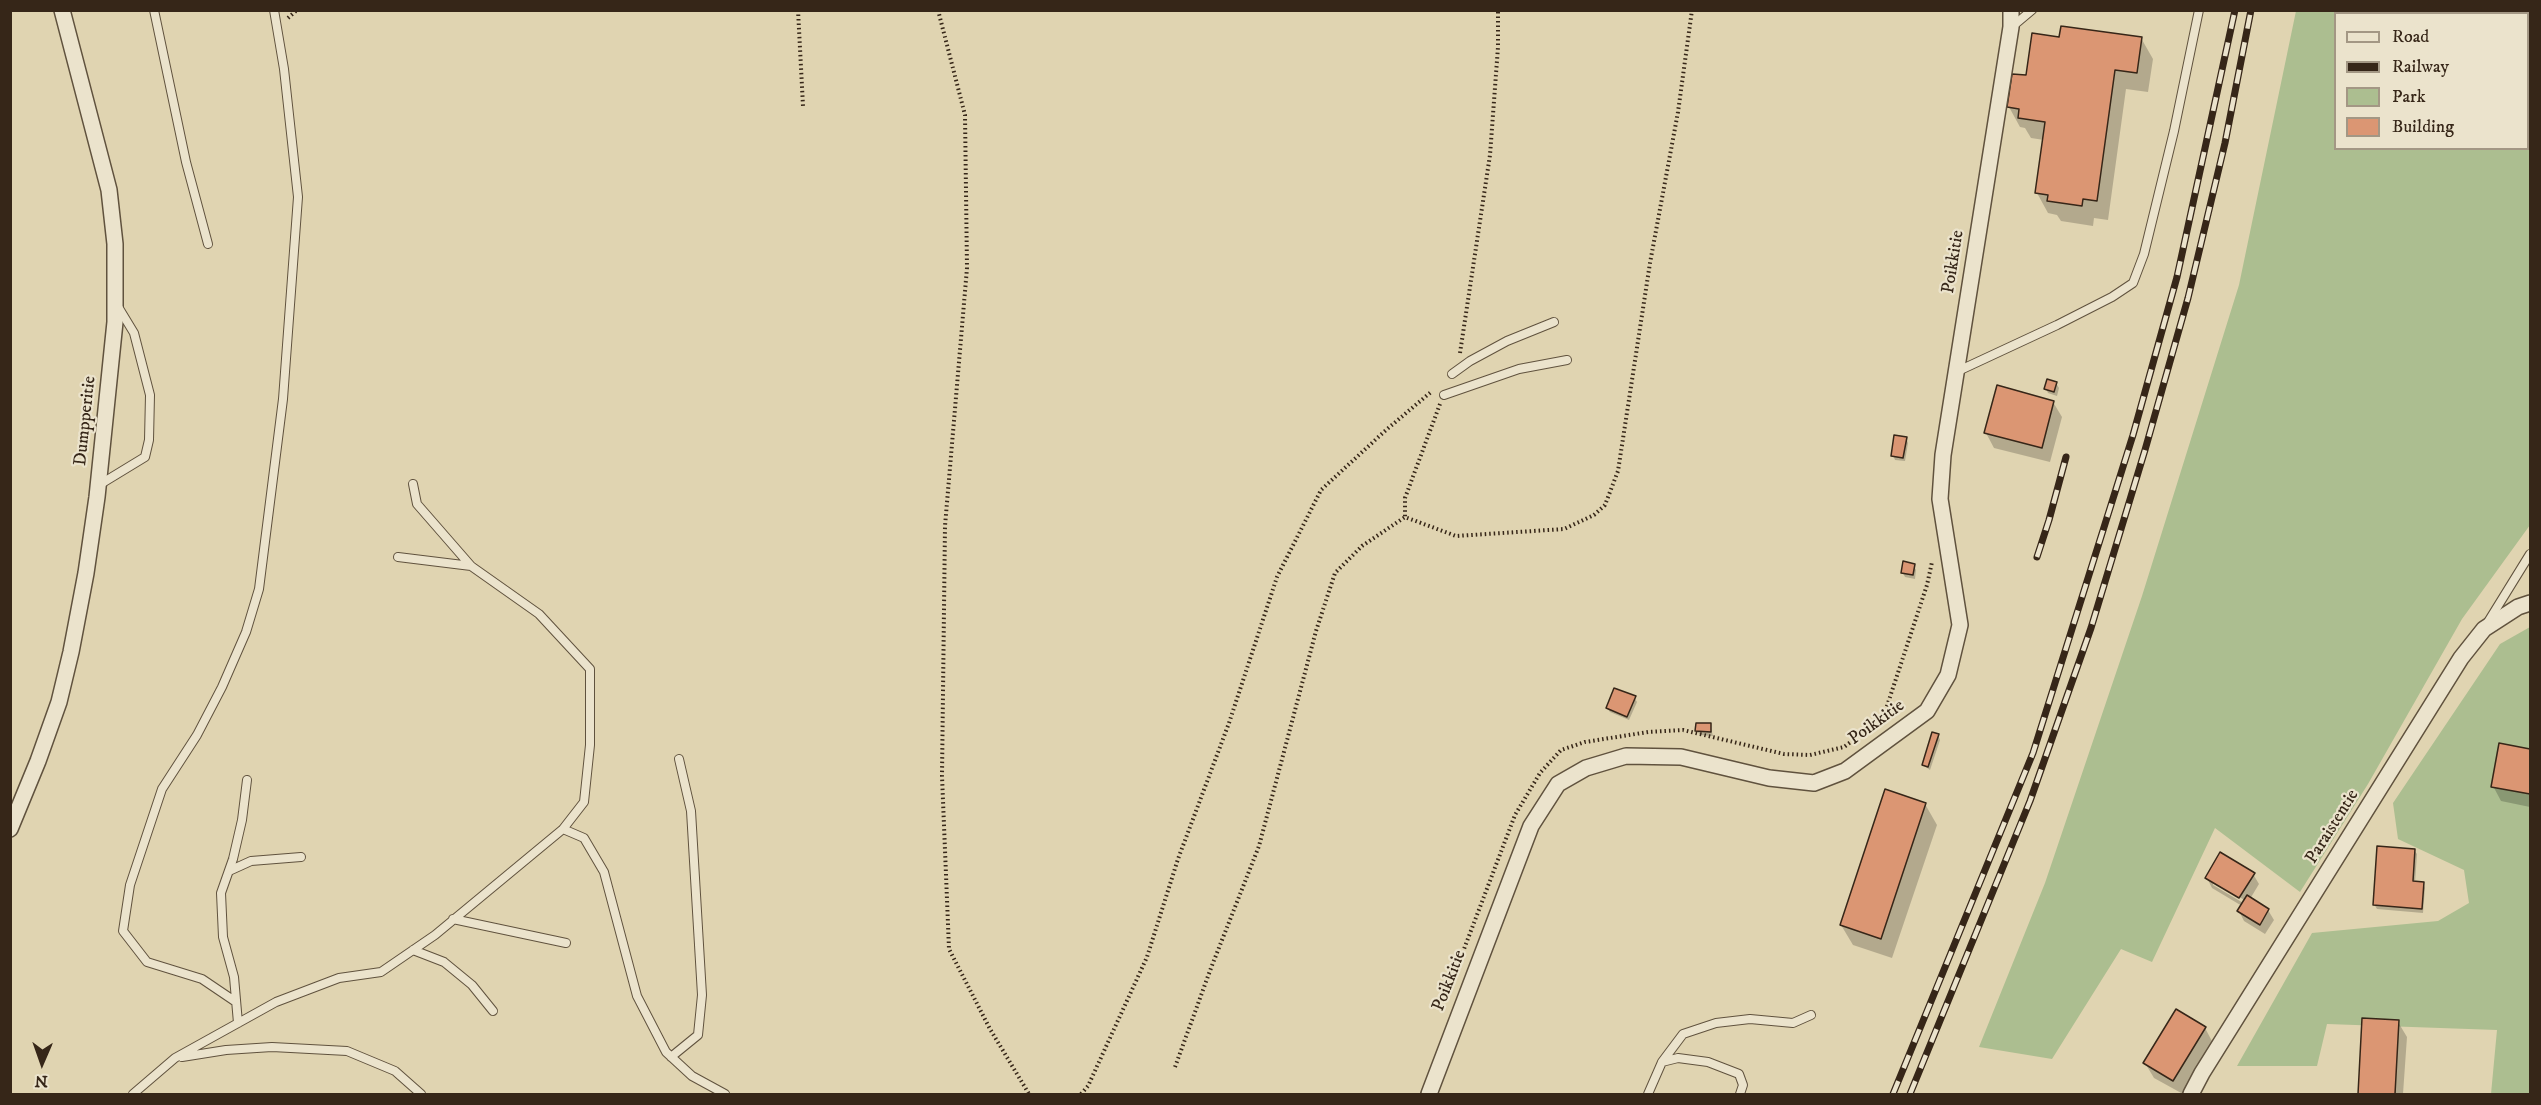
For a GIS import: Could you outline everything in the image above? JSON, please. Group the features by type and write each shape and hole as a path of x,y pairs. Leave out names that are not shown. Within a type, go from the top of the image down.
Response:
{"street":[{"name":"Dumpperitie","path":"10,829 59,702 86,573 98,486 115,322 115,244 109,189 62,10"},
{"name":"Poikkitie","path":"1429,1095 1531,825 1558,784 1586,768 1626,756 1681,757 1769,778 1814,783 1845,771 1927,711 1948,675 1960,625 1940,499 1943,455 2012,10"},
{"name":"Paraistentie","path":"2192,1095 2208,1063 2462,657 2484,629 2518,607 2530,603"}],"lane":[{"path":"154,10 186,162 208,244"},
{"path":"236,1002 202,979 147,962 123,930 130,885 162,789 196,735 222,687 246,632 259,589 283,399 298,197 285,69 274,10"},
{"path":"2011,27 2032,10"},
{"path":"1956,372 2057,325 2112,297 2133,283 2144,254 2174,131 2199,10"},
{"path":"98,486 145,457 149,440 150,395 134,333 115,302"},
{"path":"1452,375 1470,361 1507,341 1554,322"},
{"path":"1444,395 1519,369 1567,360"},
{"path":"133,1095 175,1058 276,1002 339,978 381,972 453,919 563,829 584,802 590,745 590,669 539,614 471,566 417,504 413,483"},
{"path":"2484,629 2530,554"},
{"path":"398,557 471,566"},
{"path":"671,1057 698,1035 702,996 691,811 679,759"},
{"path":"238,1023 234,977 223,938 221,893 242,820 247,780"},
{"path":"563,829 584,838 604,872 637,996 666,1052 692,1076 725,1094"},
{"path":"229,871 251,861 302,857"},
{"path":"453,919 566,944"},
{"path":"413,950 444,962 472,985 494,1011"},
{"path":"1648,1095 1662,1062 1683,1035 1716,1023 1750,1019 1793,1023 1811,1015"},
{"path":"175,1058 226,1050 272,1047 347,1051 395,1071 421,1095"},
{"path":"1662,1062 1678,1058 1708,1062 1739,1074 1743,1085 1740,1095"}],"path":[{"path":"798,10 803,106"},
{"path":"938,10 965,115 967,268 945,526 942,776 949,949 990,1029 1029,1095"},
{"path":"1081,1095 1088,1086 1147,957 1178,859 1229,723 1277,577 1321,490 1386,430 1452,375"},
{"path":"1175,1067 1259,846 1316,631 1335,573 1362,546 1405,517"},
{"path":"1452,982 1515,814 1540,773 1561,750 1585,742 1648,732 1683,730 1784,754 1810,755 1844,747 1872,726 1886,709 1933,560"}],"green space":[{"path":"2296,11 2530,11 2530,525 2462,619 2368,784 2300,892 2215,828 2152,962 2121,949 2052,1059 1979,1047 2045,883 2142,596 2239,285"},
{"path":"2530,627 2530,1094 2491,1094 2497,1030 2327,1024 2317,1066 2237,1066 2312,933 2438,921 2469,903 2464,870 2398,839 2393,803 2500,644"}],"building":[{"path":"2061,26 2142,37 2137,73 2115,70 2097,201 2083,199 2082,206 2047,201 2048,195 2035,193 2045,122 2018,118 2019,109 2007,107 2012,74 2026,75 2032,33 2059,37"},
{"path":"2047,379 2057,382 2054,392 2044,389"},
{"path":"1997,385 2054,401 2042,448 1984,433"},
{"path":"1894,435 1907,437 1903,458 1891,456"},
{"path":"1903,561 1915,564 1913,575 1901,573"},
{"path":"1614,688 1636,696 1627,717 1606,708"},
{"path":"1696,723 1711,723 1711,732 1695,731"},
{"path":"1932,732 1939,734 1928,767 1922,765"},
{"path":"2499,743 2530,749 2530,794 2491,787"},
{"path":"1885,789 1926,803 1881,939 1840,925"},
{"path":"2377,846 2415,849 2413,881 2424,882 2422,909 2373,905"},
{"path":"2220,852 2255,873 2239,898 2205,878"},
{"path":"2247,895 2269,909 2260,925 2237,911"},
{"path":"2176,1009 2206,1027 2173,1081 2143,1063"},
{"path":"2362,1018 2399,1020 2395,1094 2358,1094"}],"railway":[{"path":"1893,1094 2033,753 2133,435 2177,277 2235,10"},
{"path":"1910,1094 2030,801 2091,628 2188,298 2225,143 2251,10"},
{"path":"2037,557 2066,457"}]}
